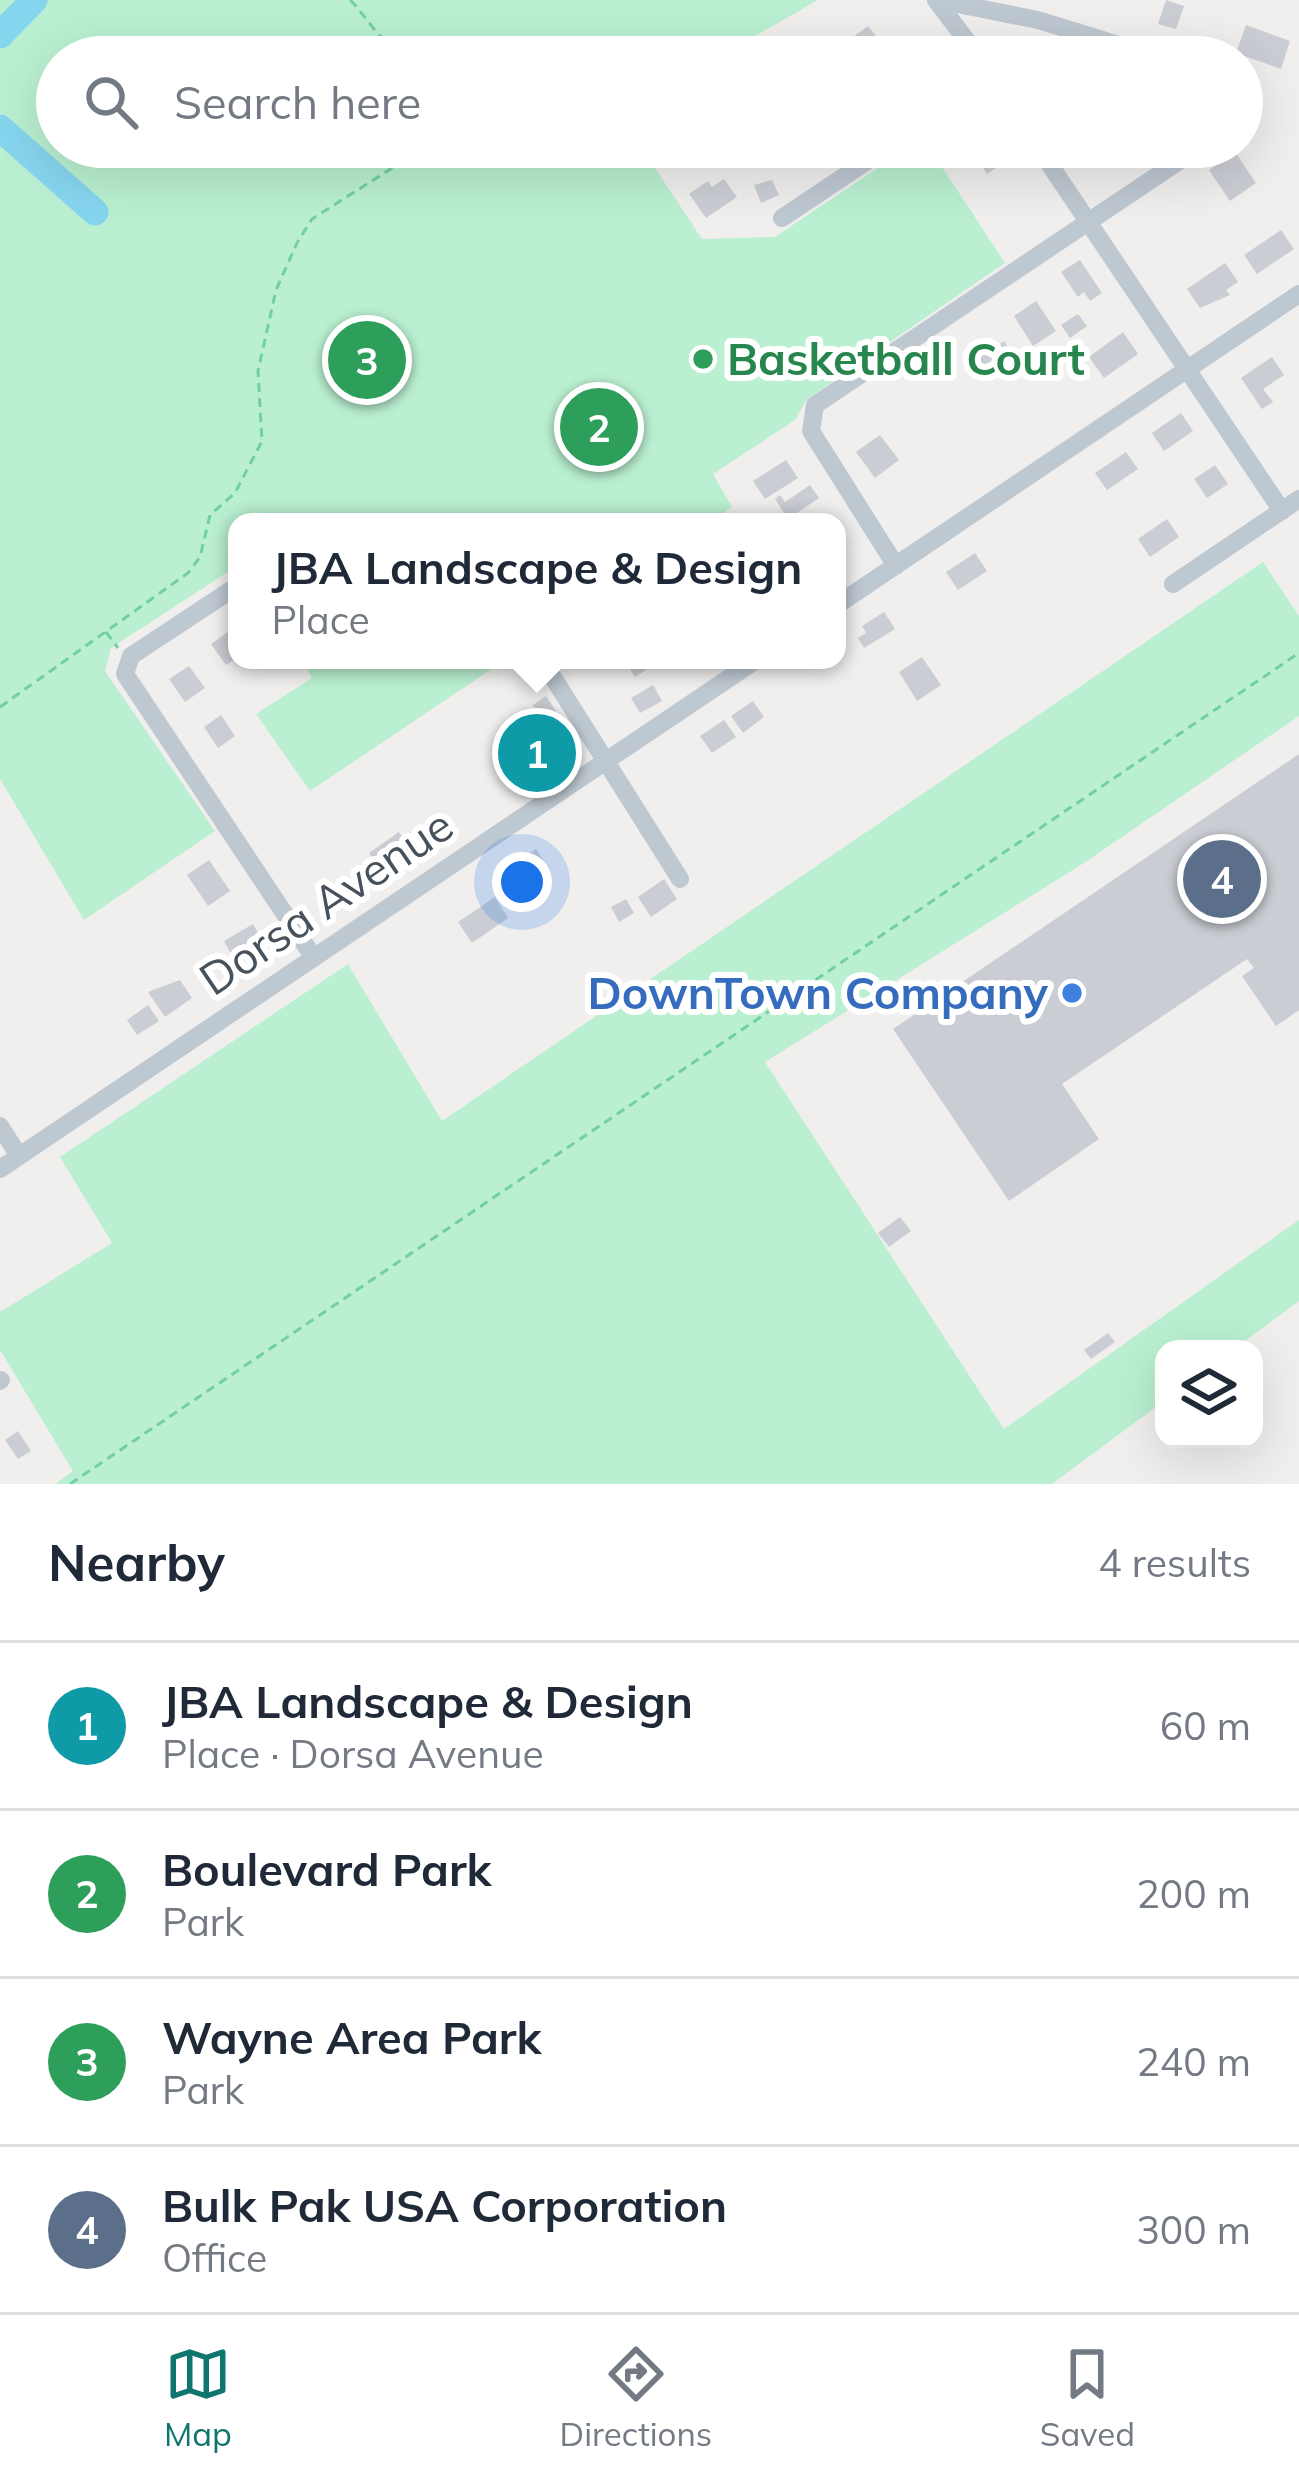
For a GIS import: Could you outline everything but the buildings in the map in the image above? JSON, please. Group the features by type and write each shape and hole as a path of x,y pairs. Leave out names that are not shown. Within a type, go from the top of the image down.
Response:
{"street":[{"path":"937,0 964,36"},
{"path":"937,0 1038,20 1089,36"},
{"path":"782,218 857,168"},
{"path":"1052,168 1186,367 1290,505 1173,584"},
{"path":"896,566 809,422 815,405 1170,168"},
{"path":"846,599 1299,293"},
{"path":"228,591 127,660 125,674 314,958"},
{"path":"548,669 680,878"},
{"name":"Dorsa Avenue","path":"0,1169 743,669"},
{"path":"0,1126 19,1156"}],"path":[{"path":"350,0 381,36"},
{"path":"0,707 188,573 200,557 210,515 235,493 262,441 258,371 276,290 312,218 392,168"},
{"path":"105,630 127,660"},
{"path":"70,1484 1299,653"}],"green space":[{"path":"0,0 818,0 755,36 36,36 36,168 655,168 702,239 775,237 878,168 943,168 1005,263 807,399 795,420 713,474 732,507 723,513 228,513 228,572 111,648 105,671 215,831 84,920 0,779"},
{"path":"1263,562 1299,616 1299,716 1084,863 765,1062 1004,1429 1299,1220 1299,1301 1246,1340 1155,1340 1155,1408 1052,1484 55,1484 73,1471 0,1350 0,1312 112,1243 60,1157 348,964 442,1121"},
{"path":"307,669 492,669 310,791 256,714 312,678"}],"waterway":[{"path":"0,35 34,0"},
{"path":"0,128 36,160"},
{"path":"45,168 95,212"}],"place":[{"name":"Basketball Court","path":"703,359"},
{"name":"Wayne Area Park","path":"367,360"},
{"name":"Boulevard Park","path":"599,427"},
{"name":"JBA Landscape & Design","path":"537,753"},
{"name":"Bulk Pak USA Corporation","path":"1222,879"},
{"name":"DownTown Company","path":"1072,993"}]}
